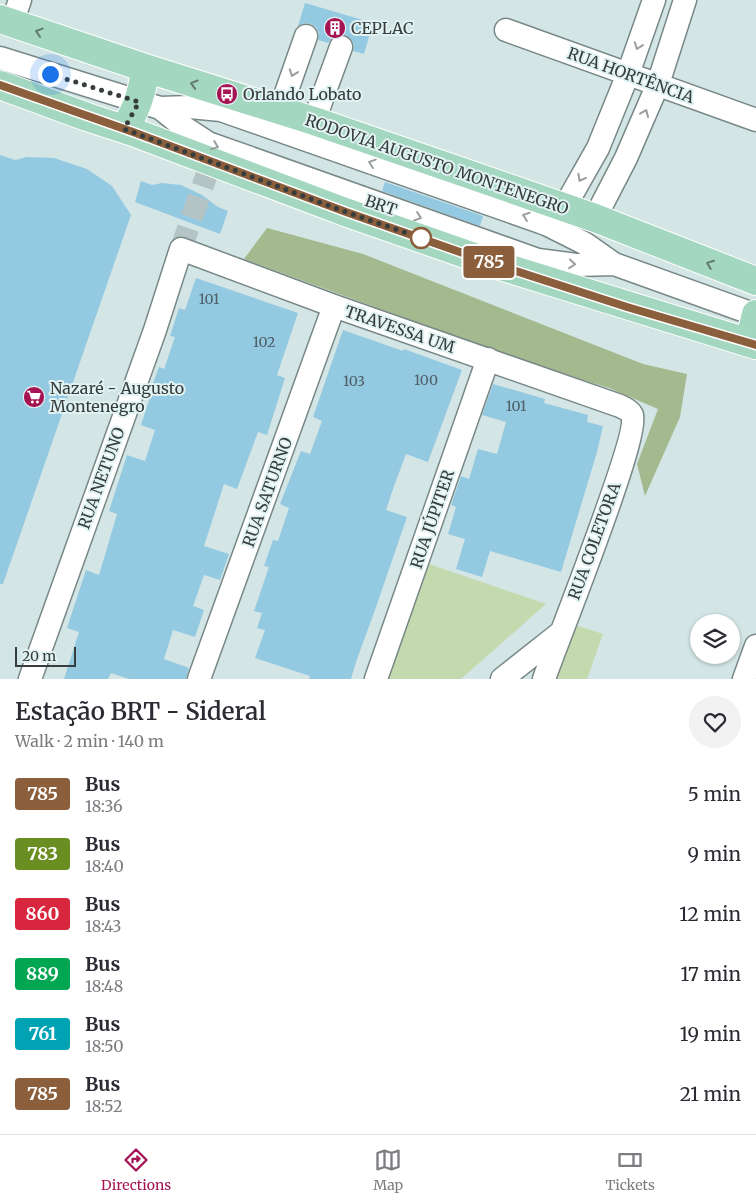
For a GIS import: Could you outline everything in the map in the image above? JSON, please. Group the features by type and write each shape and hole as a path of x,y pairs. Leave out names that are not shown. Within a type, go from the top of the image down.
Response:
{"main road":[{"name":"RODOVIA AUGUSTO MONTENEGRO","path":"10,14 145,68 314,121 595,218 756,281"},
{"path":"124,129 150,105 143,85 145,68"},
{"path":"0,85 346,212 494,264 627,307 752,344 756,315"}],"street":[{"path":"564,208 598,148 628,74 654,0"},
{"path":"595,218 626,158 658,84 685,0"},
{"name":"RUA HORTÊNCIA","path":"506,30 756,120"},
{"path":"280,110 306,36"},
{"path":"314,121 341,47"},
{"name":"BRT","path":"0,58 150,105 221,110 546,224 584,242 614,264 756,315"},
{"name":"BRT","path":"150,105 208,143 538,260 576,265 614,264"},
{"name":"TRAVESSA UM","path":"182,249 334,306 620,406"},
{"name":"RUA NETUNO","path":"30,679 182,249"},
{"name":"RUA SATURNO","path":"199,679 334,306"},
{"name":"RUA JÚPITER","path":"376,679 488,359"},
{"name":"RUA COLETORA","path":"544,679 611,498 628,442 633,421 632,414 620,406"},
{"path":"502,679 560,633"},
{"path":"744,679 756,646"}],"green space":[{"path":"267,228 363,254 643,364 687,374 680,417 645,496 637,464 658,409 609,388 536,366 244,259"},
{"path":"426,563 546,604 461,679 388,679"},
{"path":"575,625 603,634 587,679 556,679"}],"building":[{"name":"CEPLAC","path":"305,3 373,23 364,54 353,51 354,45 346,35 339,34 328,43 318,40 319,33 316,27 311,24 304,23 298,26"},
{"name":"Nazaré - Augusto Montenegro","path":"0,155 15,160 27,157 54,158 87,169 112,186 131,215 3,584 0,584"},
{"path":"141,181 152,185 162,183 181,185 228,211 220,234 135,202"},
{"path":"385,182 483,216 480,226 382,191"},
{"path":"196,278 298,313 277,375 285,378 267,435 258,432 237,489 224,484 204,546 229,554 220,580 204,575 193,606 204,610 195,637 173,630 164,659 189,668 186,679 129,679 111,673 108,679 64,679 79,632 67,628 86,570 99,575 117,514 109,511 127,455 145,461 155,430 141,425 151,394 149,394 159,367 164,369 175,337 170,336 179,308 185,310"},
{"path":"343,330 462,370 428,462 406,454 394,486 386,510 407,517 351,679 309,679 310,676 255,658 265,630 257,628 262,613 254,611 269,567 264,566 273,540 278,541 289,508 280,504 301,451 310,454 322,421 313,417"},
{"path":"493,384 545,399 544,403 588,415 587,422 603,426 561,572 490,551 482,577 456,569 465,539 448,534 456,507 451,505 461,476 469,479 478,449 497,454 506,422 482,415"}],"tunnel":[{"path":"181,249 211,162"}],"bus line":[{"name":"785","path":"0,85 133,132 346,212 494,264 627,307 756,345"}],"place":[{"name":"CEPLAC","path":"335,28"},
{"name":"Orlando Lobato","path":"227,94"},
{"name":"Nazaré - Augusto Montenegro","path":"34,397"}],"route":[{"path":"50,74 139,102 133,116 124,129 421,238"}]}
